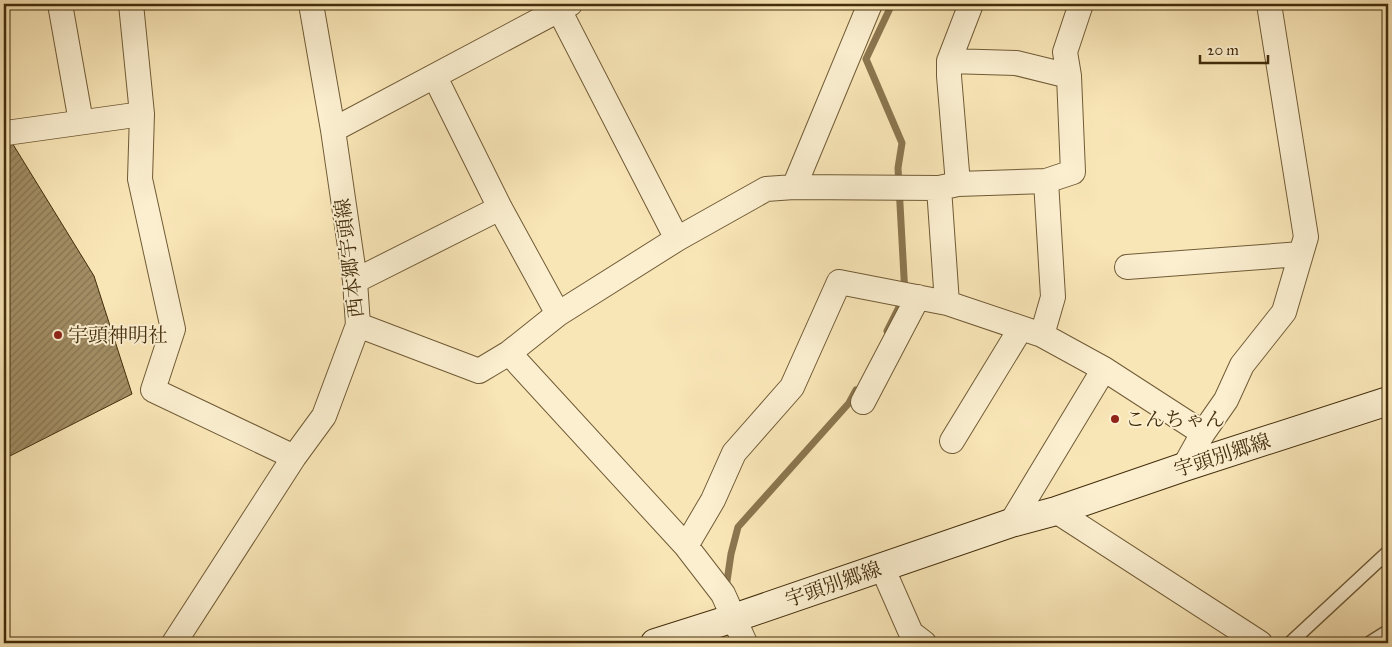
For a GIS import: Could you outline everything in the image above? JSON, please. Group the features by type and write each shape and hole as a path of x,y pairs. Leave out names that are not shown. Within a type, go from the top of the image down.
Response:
{"street":[{"path":"60,4 81,122"},
{"path":"131,4 142,114 140,179 173,329 153,390 294,457"},
{"name":"西本郷宇頭線","path":"174,643 294,457 324,416 358,325 355,281 333,130 311,4"},
{"path":"794,187 870,4"},
{"path":"947,303 949,61 971,4"},
{"path":"358,325 479,371 509,353 558,314 677,239 766,189 794,187 948,186 1046,181 1073,172 1065,52 1081,4"},
{"path":"1184,467 1202,433 1226,400 1242,365 1284,312 1306,237 1268,4"},
{"path":"333,130 435,77 562,6 677,239"},
{"path":"949,61 1016,63 1068,76"},
{"path":"435,77 500,208 558,314"},
{"path":"4,133 142,114"},
{"path":"952,440 1031,331 1052,297 1046,181"},
{"path":"355,281 500,208"},
{"path":"1127,267 1301,254"},
{"path":"686,546 713,500 734,454 792,387 839,282 947,303 1031,331 1104,369 1202,433"},
{"path":"864,402 918,298"},
{"path":"509,353 686,546 723,594 745,643"},
{"path":"1011,523 1104,369"},
{"name":"宇頭別郷線","path":"655,643 734,618 1011,523 1056,511 1184,467 1384,406"},
{"path":"1056,511 1260,643"},
{"path":"882,567 911,632 924,643"}],"lane":[{"path":"1290,643 1388,552"},
{"path":"1369,643 1388,631"}],"building":[{"name":"宇頭神明社","path":"6,133 94,276 132,394 4,459 4,135"}],"waterway":[{"path":"887,331 905,295 898,168 902,143 866,59 892,4"},
{"path":"726,588 731,554 738,527 849,403 856,390"},
{"path":"719,643 721,629"}],"place":[{"name":"宇頭神明社","path":"58,335"},
{"name":"こんちゃん","path":"1115,419"}]}
